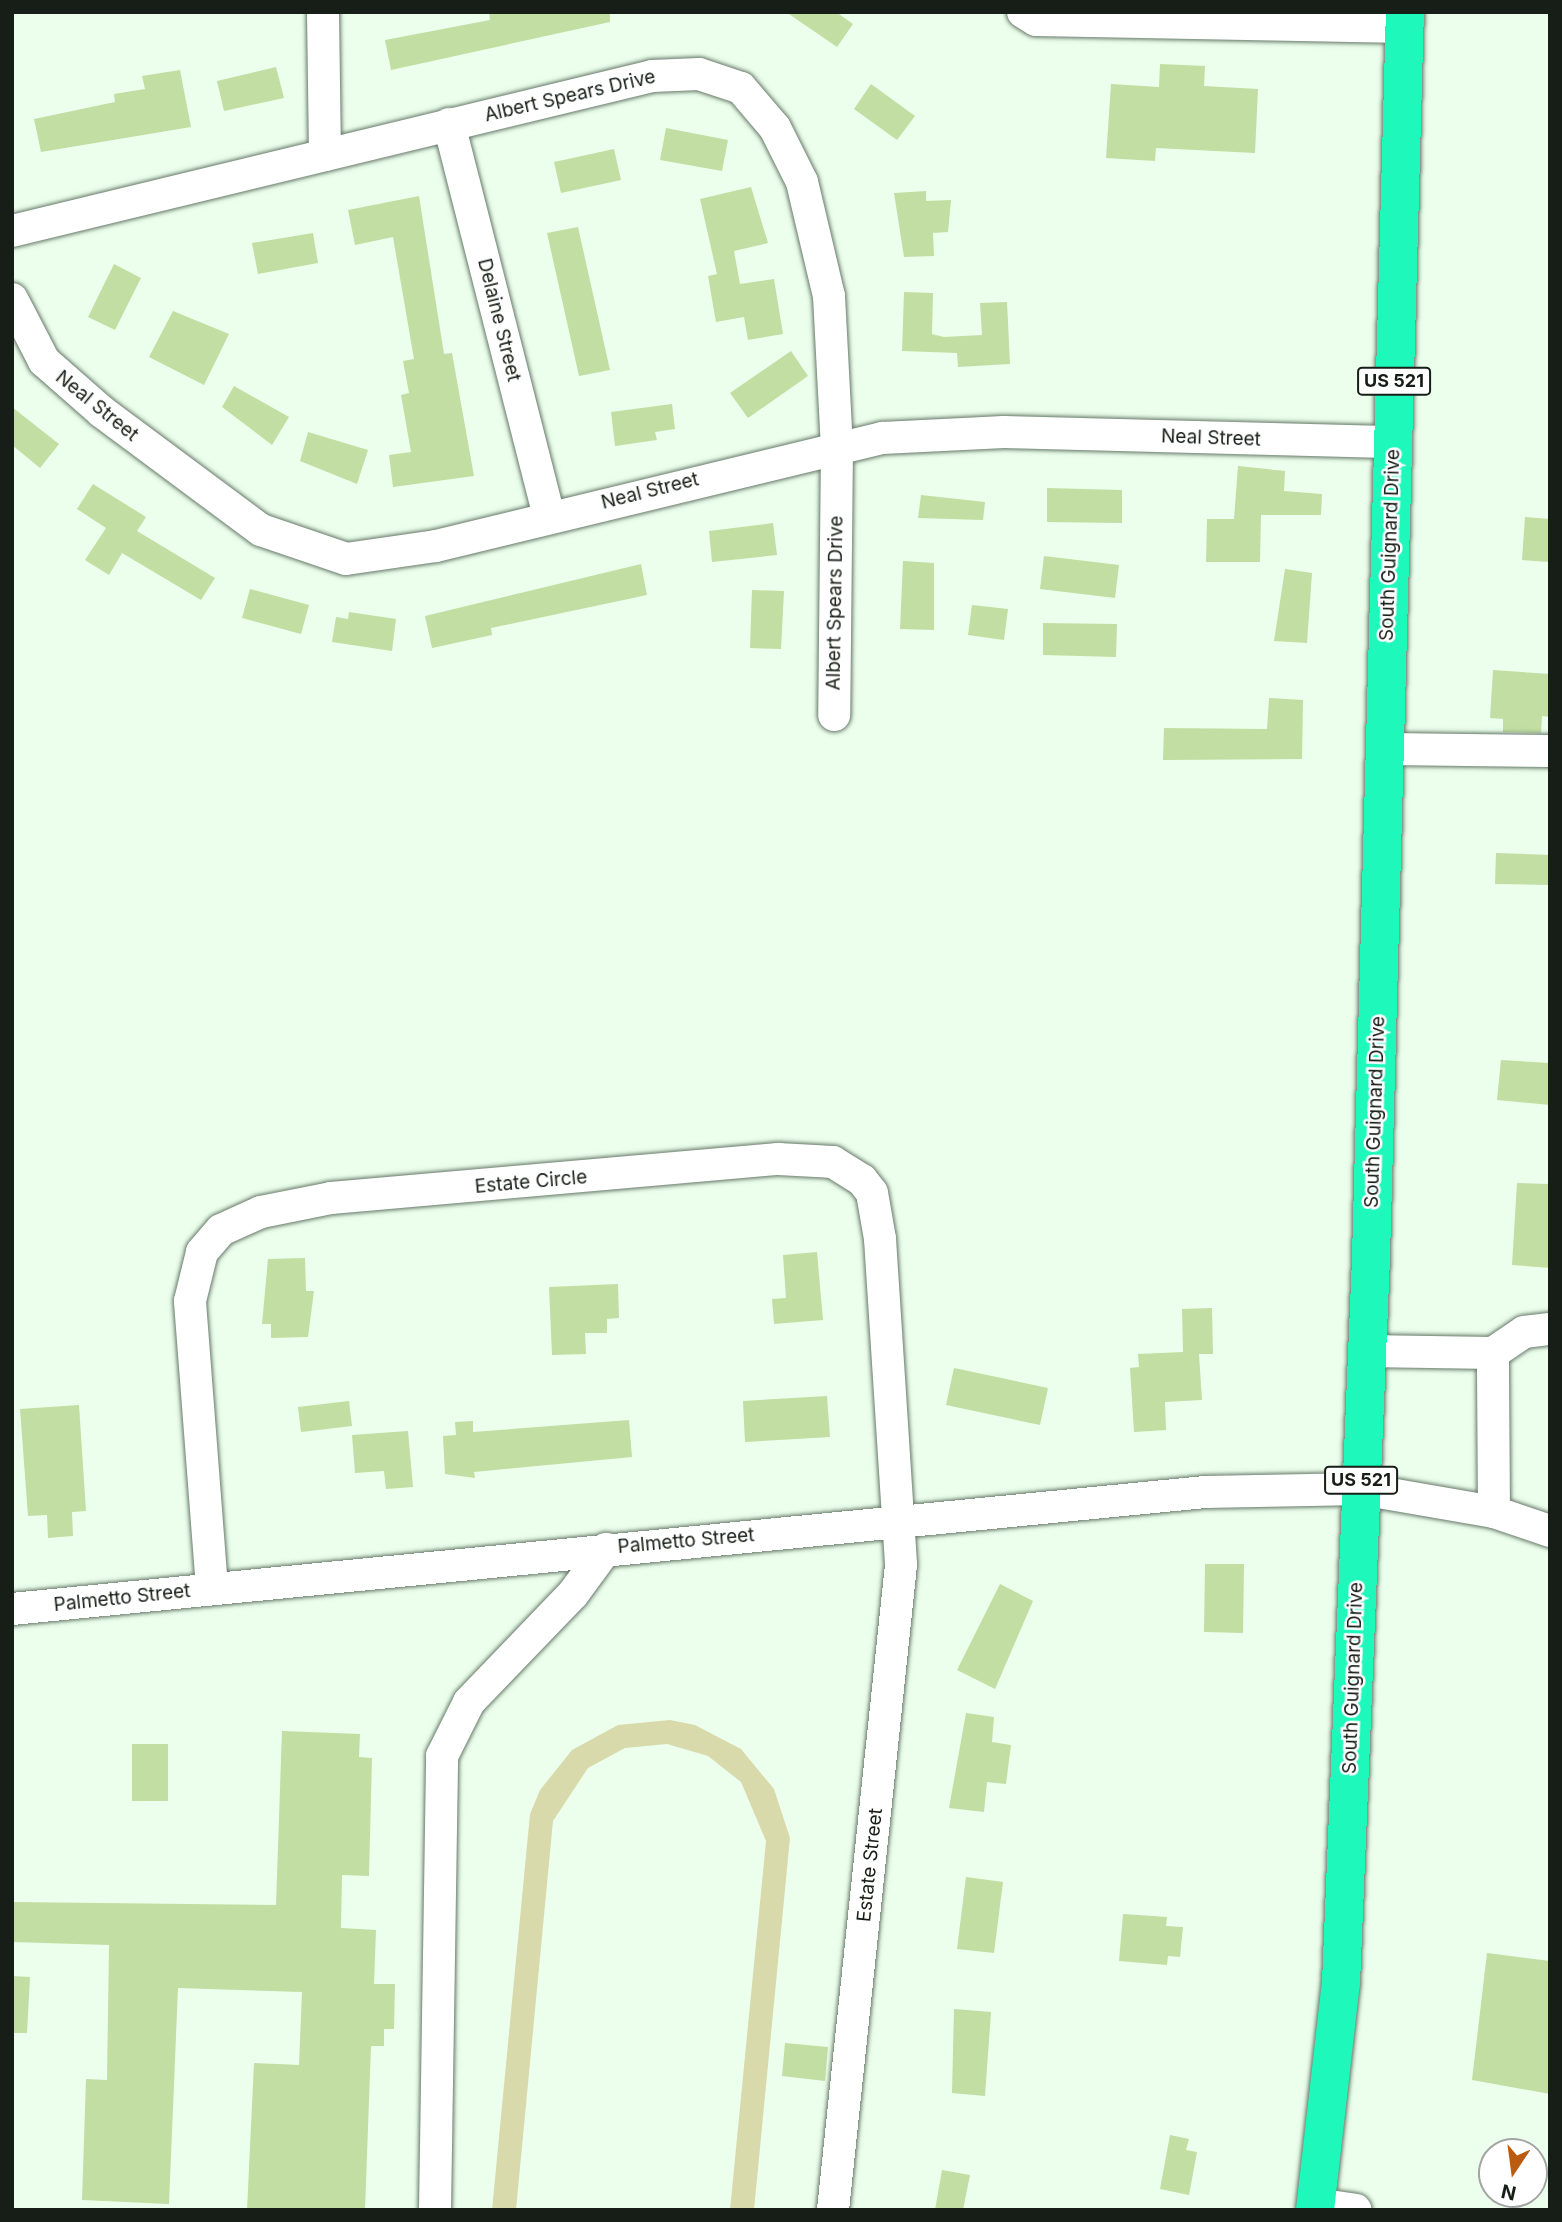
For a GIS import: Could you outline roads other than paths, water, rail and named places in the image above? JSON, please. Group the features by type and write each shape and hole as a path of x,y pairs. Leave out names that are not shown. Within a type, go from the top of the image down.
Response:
{"highway":[{"name":"South Guignard Drive","path":"1315,2207 1341,1983 1366,1351 1404,20"}],"street":[{"path":"323,12 325,155"},
{"path":"1023,12 1036,20 1404,20"},
{"name":"Albert Spears Drive","path":"12,230 652,76 699,74 741,88 775,128 814,217 834,343 837,448 834,715"},
{"name":"Delaine Street","path":"449,124 549,516"},
{"name":"Neal Street","path":"12,299 33,345 57,376 277,539 331,558 382,557 882,438 1004,432 1392,442"},
{"path":"1384,749 1550,751"},
{"name":"Estate Circle","path":"212,1588 191,1324 202,1252 236,1221 331,1198 778,1159 833,1162 848,1170 872,1193 876,1207 898,1521"},
{"path":"1366,1351 1493,1353 1524,1332 1550,1329"},
{"path":"1493,1353 1494,1512"},
{"name":"Palmetto Street","path":"12,1609 1205,1492 1361,1489 1494,1512 1550,1531"},
{"name":"Estate Street","path":"834,2210 901,1565 898,1521"},
{"path":"435,2210 442,1756 469,1702 573,1594 606,1549"},
{"path":"1315,2207 1356,2210"}]}
